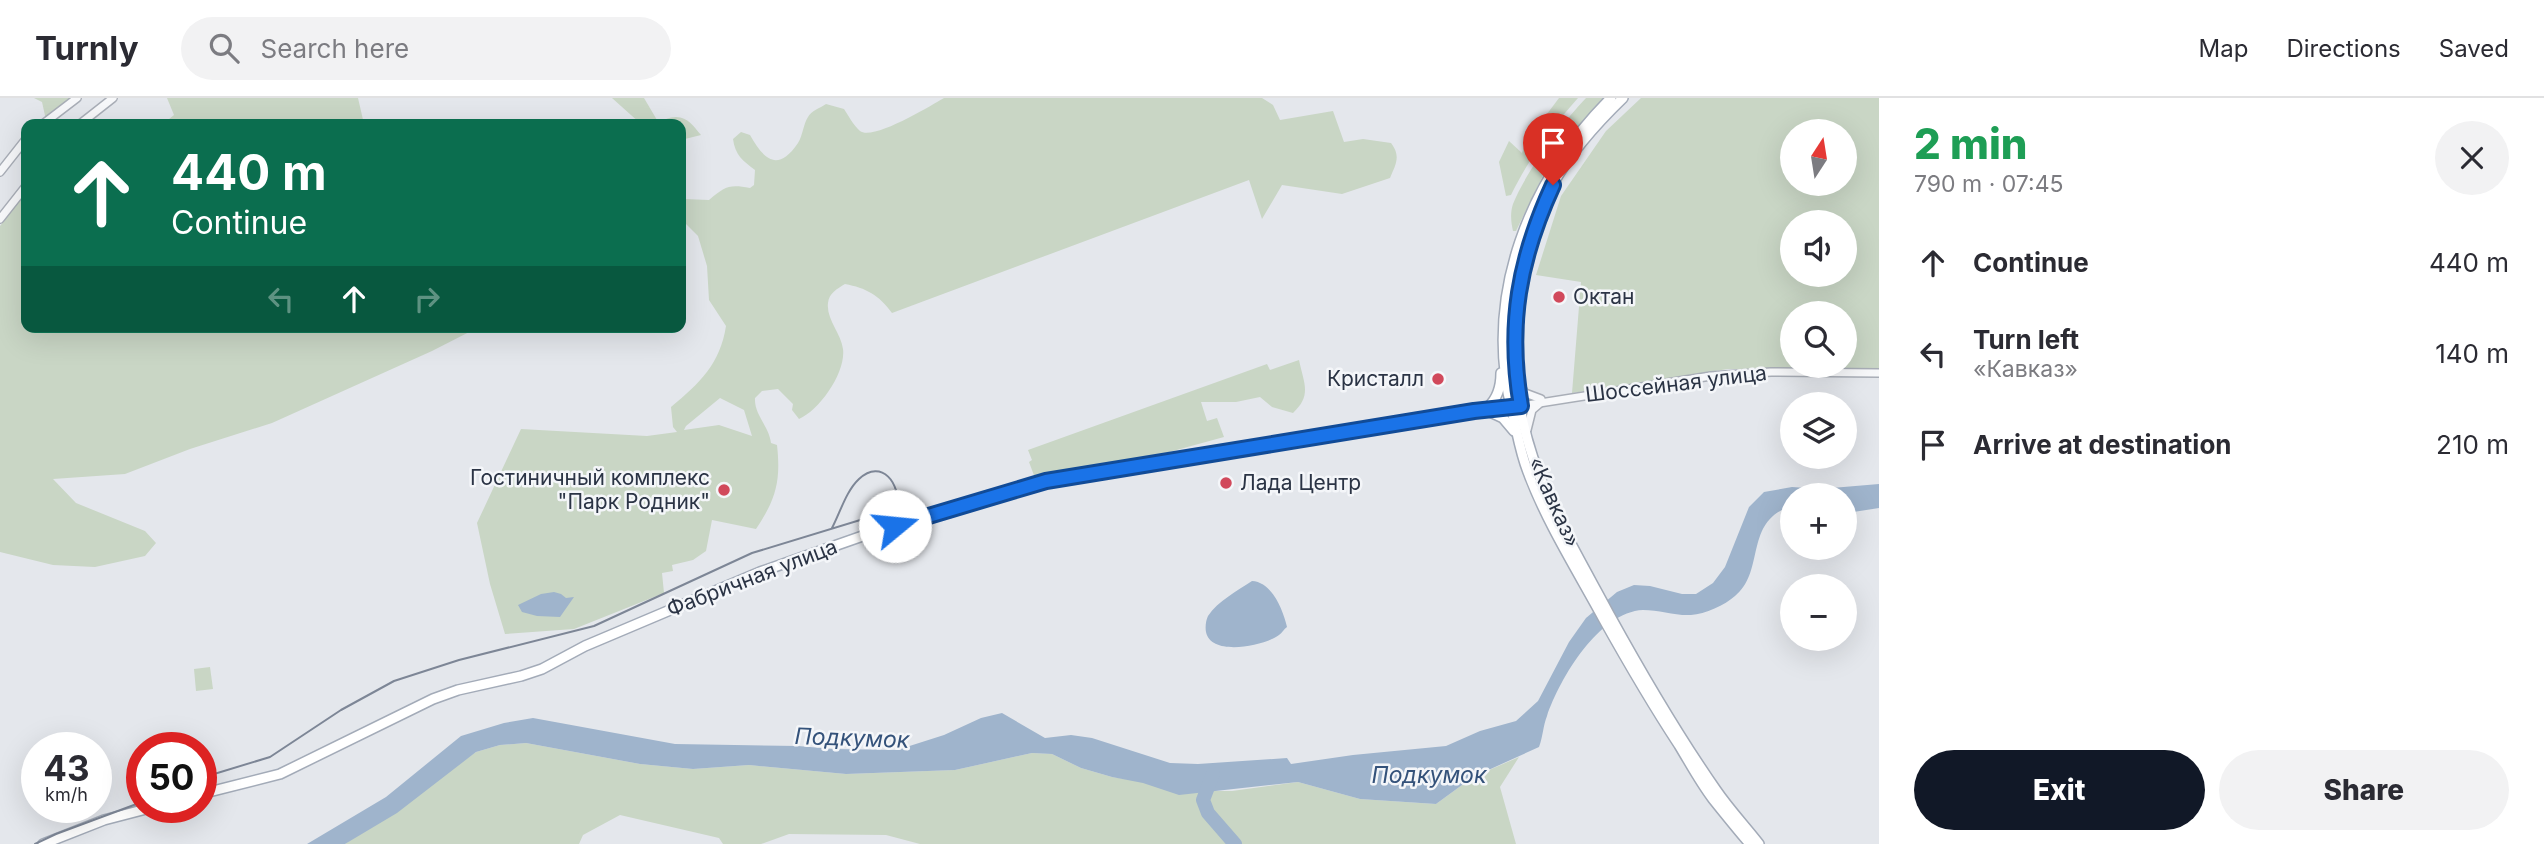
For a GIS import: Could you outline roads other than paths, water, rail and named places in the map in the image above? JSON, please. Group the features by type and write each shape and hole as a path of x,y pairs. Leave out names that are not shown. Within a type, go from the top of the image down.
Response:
{"main road":[{"name":"«Кавказ»","path":"1611,98 1578,134 1545,182 1523,230 1508,282 1503,346 1535,490 1711,797 1750,844"},
{"name":"«Кавказ»","path":"1516,405 1515,311 1528,248 1553,185 1568,161 1584,139 1623,98"},
{"path":"1508,282 1500,314 1499,390 1488,409 1522,435"},
{"path":"1516,405 1536,479 1546,501 1552,507"},
{"name":"Фабричная улица","path":"217,790 280,774 433,699 458,690 532,673 584,646 760,572 895,526 1046,481 1516,405"},
{"name":"«Кавказ»","path":"1522,435 1591,589"},
{"name":"«Кавказ»","path":"1620,641 1711,783 1759,844"},
{"path":"43,844 126,814"}],"street":[{"path":"50,119 77,98"},
{"path":"87,119 113,98"},
{"path":"0,172 21,145"},
{"path":"0,219 21,192"},
{"name":"Шоссейная улица","path":"1516,405 1711,376 1771,372 1879,373"},
{"path":"1516,379 1525,393 1541,401 1532,410 1522,435"}],"water":[{"name":"Подкумок","path":"1879,484 1879,508 1857,511 1857,486"},
{"name":"Подкумок","path":"1780,489 1780,512 1767,523 1761,534 1750,573 1735,596 1702,613 1679,615 1643,610 1611,622 1597,634 1571,666 1553,701 1539,747 1473,777 1436,804 1360,799 1298,782 1179,795 1081,768 1052,754 1032,753 955,770 846,774 749,765 693,769 640,764 526,743 500,745 476,752 397,813 345,844 307,844 386,797 461,736 504,723 533,718 675,744 897,750 944,735 981,718 1002,713 1045,738 1071,735 1092,738 1170,763 1198,764 1287,758 1291,764 1446,746 1480,731 1516,721 1538,701 1569,642 1586,618 1617,592 1634,585 1696,594 1713,583 1725,567 1749,507 1764,492"},
{"path":"1252,581 1265,586 1271,592 1283,613 1287,627 1279,635 1262,643 1239,647 1217,645 1210,640 1206,632 1208,616 1222,601"},
{"path":"554,592 566,598 574,597 560,617 522,612 518,605 541,594"}],"waterway":[{"path":"1213,774 1203,800 1208,813 1235,844"}],"tram line":[{"path":"217,773 270,757 341,710 394,681 459,660 594,626 752,553 893,510 897,508 893,483 882,473 867,473 854,484 832,528"},
{"path":"35,844 126,808"}],"place":[{"name":"Октан","path":"1559,297"},
{"name":"Кристалл","path":"1438,379"},
{"name":"Лада Центр","path":"1226,483"},
{"name":"Гостиничный комплекс \"Парк Родник\"","path":"724,490"}]}
